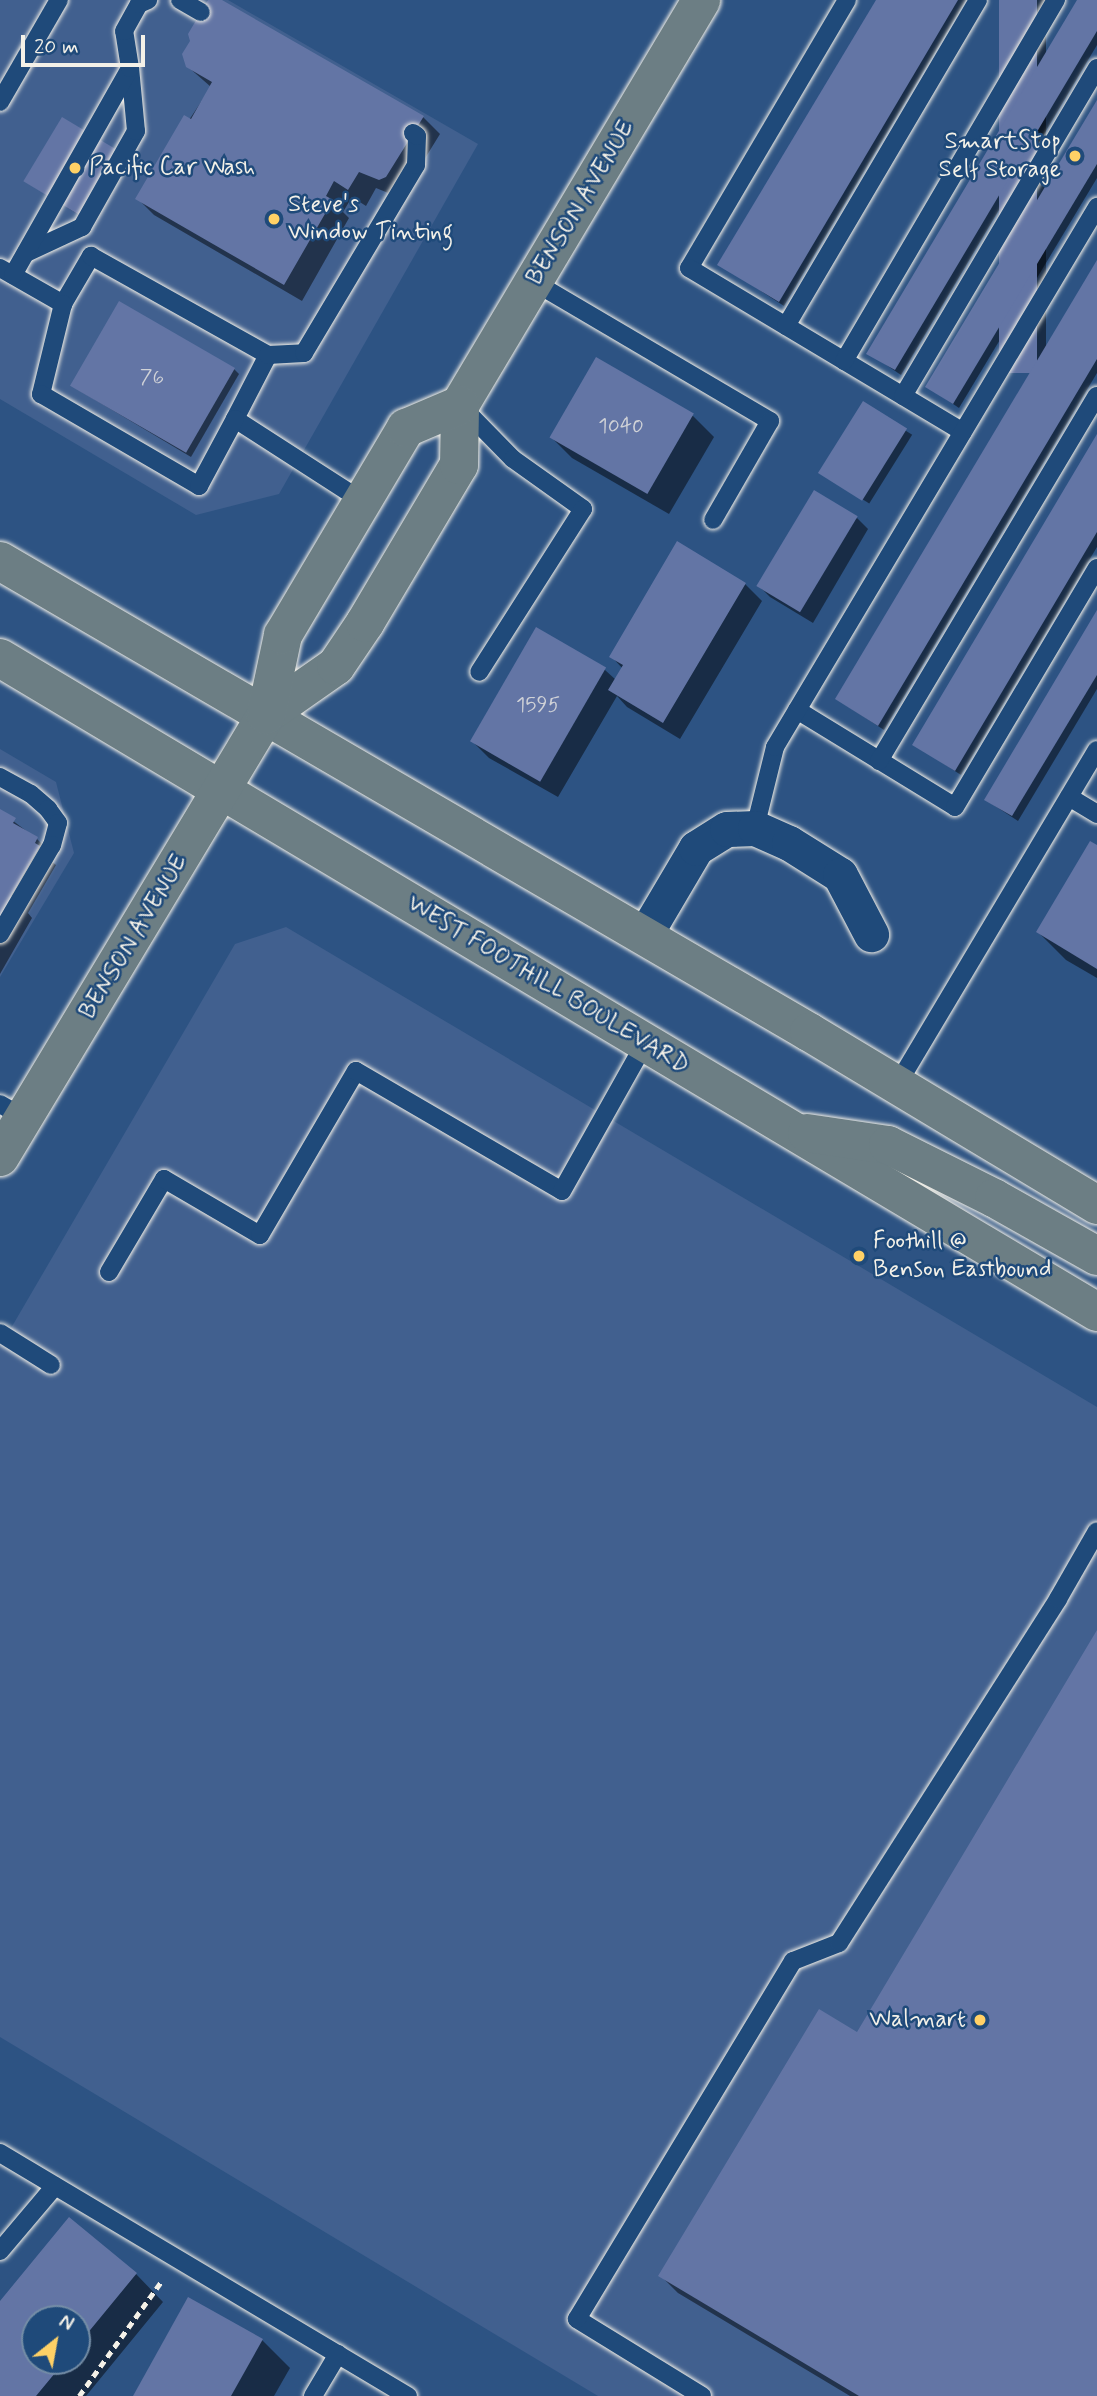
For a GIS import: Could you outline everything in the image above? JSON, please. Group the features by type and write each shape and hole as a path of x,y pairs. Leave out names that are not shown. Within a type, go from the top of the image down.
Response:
{"main road":[{"name":"BENSON AVENUE","path":"266,715 336,667 365,623 459,465 460,405 701,0"},
{"name":"BENSON AVENUE","path":"0,1157 12,1111 223,790 266,715 283,635 406,428 460,405"},
{"path":"0,561 644,936 1097,1205"},
{"name":"WEST FOOTHILL BOULEVARD","path":"0,658 1097,1312"},
{"path":"788,1130 888,1145 994,1198 1097,1256"}],"street":[{"path":"644,936 696,848 727,829 755,828 789,843 840,875 871,934"}],"lane":[{"path":"0,102 59,0"},
{"path":"26,253 82,227 136,131 124,31 139,4 148,0"},
{"path":"180,0 201,12"},
{"path":"847,0 689,268 963,432"},
{"path":"786,326 978,0"},
{"path":"844,361 1056,0"},
{"path":"63,304 6,272 26,253 130,68"},
{"path":"903,397 1097,68"},
{"path":"268,355 199,486 41,394 63,304 91,256 268,355 304,353 416,165 417,136 413,134"},
{"path":"755,828 775,747 1097,207"},
{"path":"534,282 769,421 713,520"},
{"path":"879,761 1097,396"},
{"path":"460,405 513,459 583,509 479,671"},
{"path":"235,419 362,501"},
{"path":"797,710 955,807 1097,568"},
{"path":"897,1085 1097,750"},
{"path":"0,777 31,794 48,809 58,823 52,845 0,934"},
{"path":"1069,797 1097,814"},
{"path":"109,1272 164,1179 260,1235 356,1071 562,1191 645,1043"},
{"path":"0,1333 51,1365"},
{"path":"702,2396 577,2319 793,1961 839,1943 1058,1599 1097,1531"},
{"path":"0,2153 408,2396"},
{"path":"0,2251 55,2186"},
{"path":"313,2396 338,2354"}],"path":[{"path":"79,2396 178,2259"}],"shaded area":[{"path":"0,0 228,0 478,144 279,494 196,515 0,399"},
{"path":"0,749 56,782 74,853 0,977"},
{"path":"286,927 1097,1407 1097,2396 598,2396 0,2037 0,1347 235,944"}],"building":[{"path":"208,0 222,0 424,116 386,177 379,180 359,172 348,190 334,181 326,196 333,200 284,285 135,199 184,115 191,119 212,82 186,67 182,54 190,41 188,34"},
{"path":"876,0 958,0 779,302 717,265"},
{"path":"999,0 1037,0 1037,373 999,373"},
{"path":"1077,0 1097,0 1097,31 895,370 866,354"},
{"path":"1097,100 1097,164 953,404 925,387"},
{"name":"Pacific Car Wash","path":"62,117 125,155 87,219 23,181"},
{"path":"1097,260 1097,359 878,726 835,699"},
{"path":"119,301 235,368 186,453 70,386"},
{"path":"596,357 694,414 647,494 550,438"},
{"path":"863,401 907,429 862,501 818,473"},
{"path":"1097,434 1097,532 955,771 912,745"},
{"path":"814,490 858,516 800,612 756,586"},
{"path":"677,541 746,583 663,723 608,690 623,665 609,657"},
{"path":"1097,610 1097,675 1012,816 984,800"},
{"path":"536,627 606,668 540,782 470,741"},
{"path":"0,809 16,818 13,823 38,837 35,843 40,846 11,896 16,899 0,928"},
{"path":"1090,841 1097,845 1097,969 1036,932"},
{"name":"Walmart","path":"1097,1630 1097,2396 859,2396 658,2276 819,2009 857,2032"},
{"path":"69,2217 137,2273 91,2329 91,2305 21,2305 21,2375 53,2375 36,2396 0,2396 0,2301"},
{"path":"188,2297 263,2339 231,2396 133,2396"}],"place":[{"name":"SmartStop Self Storage","path":"1075,156"},
{"name":"Pacific Car Wash","path":"75,168"},
{"name":"Steve's Window Tinting","path":"274,219"},
{"name":"Foothill @ Benson Eastbound","path":"859,1256"},
{"name":"Walmart","path":"980,2020"}]}
